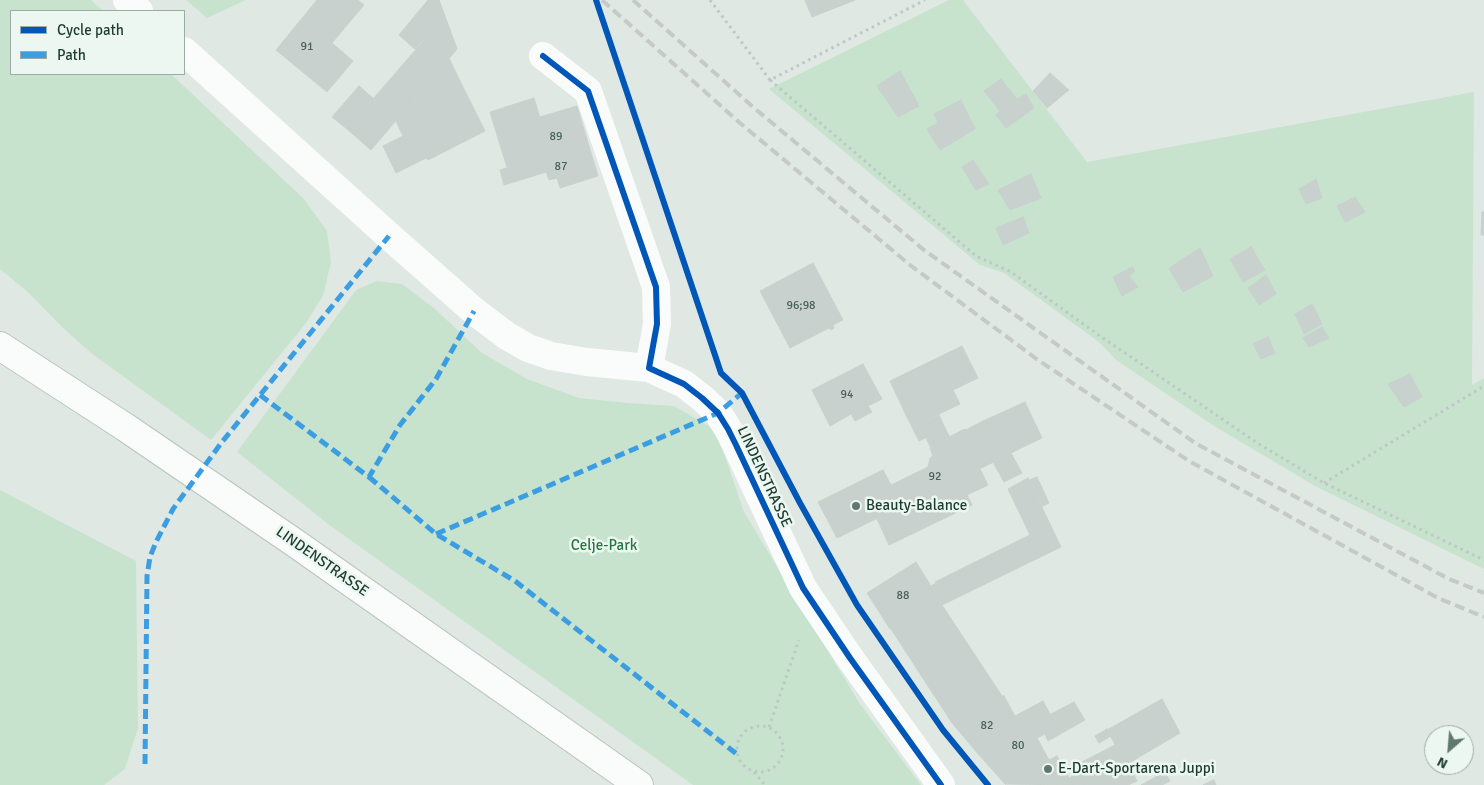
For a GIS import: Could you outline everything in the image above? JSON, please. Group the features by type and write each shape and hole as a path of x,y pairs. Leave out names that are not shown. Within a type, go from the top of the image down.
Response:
{"street":[{"path":"127,0 138,10"},
{"name":"LINDENSTRASSE","path":"185,52 389,236 507,336 528,348 551,356 649,368 684,384 718,413 728,428 795,572 812,602 941,785"},
{"path":"543,56 588,92 656,287 657,324 649,368"},
{"name":"LINDENSTRASSE","path":"0,346 124,427 295,543 638,785"}],"path":[{"path":"710,0 770,80 976,256 1011,272 1251,439 1324,483 1484,560"},
{"path":"770,80 925,0"},
{"path":"1324,483 1484,386"},
{"path":"769,727 812,602"},
{"path":"754,772 772,770 779,764 783,754 783,743 778,734 769,727 757,726 747,730 739,739 737,750 740,761 746,768 754,772 765,785"}],"green space":[{"path":"0,0 91,0 102,10 10,10 10,75 172,75 304,199 327,231 331,262 323,296 306,323 211,440 91,353 29,293 0,269"},
{"path":"186,0 246,0 207,18"},
{"path":"949,0 963,0 1087,162 1474,92 1472,385 1484,378 1484,569 1315,486 1214,426 1116,360 1099,342 1004,273 980,265 769,89"},
{"name":"Celje-Park","path":"377,281 402,284 435,309 482,353 527,379 579,398 674,406 716,430 744,512 860,704 921,785 693,785 328,524 237,452 356,290"},
{"path":"0,490 136,561 138,728 125,769 104,785 0,785"}],"building":[{"path":"317,0 358,0 364,5 332,43 353,61 327,92 276,50"},
{"path":"428,0 439,0 445,16 415,49 399,35"},
{"path":"805,0 855,0 812,17"},
{"path":"445,16 457,49 371,150 347,129"},
{"path":"449,58 460,81 411,104"},
{"path":"900,71 919,106 898,117 877,86"},
{"path":"1050,73 1069,90 1047,108 1033,91"},
{"path":"1001,79 1017,99 1026,94 1034,108 1006,128 996,115 1000,111 984,91"},
{"path":"460,81 485,131 428,160 426,158 396,173 383,146 403,136 396,121 410,105"},
{"path":"359,86 373,98 347,129 332,117"},
{"path":"534,98 544,131 500,145 490,112"},
{"path":"961,100 975,129 940,150 927,129 938,123 934,114"},
{"path":"577,106 588,143 507,167 500,145 544,131 540,117"},
{"path":"588,143 598,176 560,188 557,178 549,180 546,172 530,177 525,162"},
{"path":"973,160 989,184 976,190 962,167"},
{"path":"525,162 530,177 504,185 500,170"},
{"path":"1031,174 1041,198 1010,210 998,190"},
{"path":"1316,179 1322,198 1306,204 1299,189"},
{"path":"1355,197 1365,212 1345,222 1337,206"},
{"path":"1482,212 1484,212 1484,235 1481,235"},
{"path":"1023,217 1029,233 1003,245 996,228"},
{"path":"1251,247 1265,270 1243,282 1230,259"},
{"path":"1200,248 1213,276 1183,292 1169,268"},
{"path":"813,263 843,320 833,325 834,328 831,330 829,328 790,348 760,291"},
{"path":"1132,267 1135,271 1129,276 1138,287 1122,296 1113,277"},
{"path":"1266,275 1276,294 1259,305 1248,288"},
{"path":"1312,304 1322,324 1304,334 1295,314"},
{"path":"1322,327 1329,338 1309,347 1303,338"},
{"path":"1268,337 1275,353 1261,359 1253,344"},
{"path":"962,346 978,378 905,413 890,381"},
{"path":"863,364 882,399 868,406 872,412 855,421 851,414 830,426 812,390"},
{"path":"1410,374 1422,397 1404,407 1388,384"},
{"path":"953,390 960,404 912,427 905,413"},
{"path":"1025,402 1042,438 1019,449 1001,413"},
{"path":"1001,413 1019,449 1002,458 983,421"},
{"path":"939,415 945,428 919,441 912,427"},
{"path":"983,421 1002,458 967,475 948,439"},
{"path":"945,428 950,438 931,448 926,438"},
{"path":"948,439 967,475 894,510 883,489 928,467 930,458 933,456 930,448"},
{"path":"1011,453 1022,473 1004,482 993,462"},
{"path":"980,469 988,485 967,495 959,479"},
{"name":"Beauty-Balance","path":"883,470 891,485 883,489 894,510 837,538 818,502"},
{"path":"1037,477 1049,503 1041,507 1029,480"},
{"path":"1028,478 1061,547 983,585 973,563 1030,535 1008,489"},
{"path":"959,479 972,505 889,545 877,519"},
{"path":"916,562 939,599 890,629 867,593"},
{"path":"973,563 983,585 942,605 931,586 935,582"},
{"path":"938,599 1002,696 1004,696 952,723 891,629"},
{"path":"1004,696 1023,731 979,755 952,723"},
{"path":"1162,699 1180,733 1129,763 1125,762 1107,730"},
{"path":"1043,701 1050,714 1022,729 1015,716"},
{"path":"1074,702 1085,720 1048,741 1045,734 1037,738 1030,725"},
{"path":"1030,725 1049,760 1005,784 979,755 1023,731 1022,729"},
{"path":"1107,729 1111,736 1099,743 1095,736"},
{"path":"1115,745 1125,762 1082,785 1073,785 1069,778 1078,773 1074,766"},
{"name":"E-Dart-Sportarena Juppi","path":"1057,756 1073,785 1005,784 1049,760"},
{"path":"1127,761 1137,781 1128,785 1082,785"},
{"path":"1165,772 1170,781 1162,785 1141,785"},
{"path":"1214,780 1216,785 1203,785 1211,781"}],"railway":[{"path":"602,0 740,123 910,265 1038,360 1189,461 1438,598 1484,617"},
{"path":"633,0 753,107 924,250 1195,443 1449,579 1484,593"}],"marked path":[{"path":"145,764 147,576 150,557 156,542 173,509 222,442 389,236"},
{"path":"260,395 369,477 400,425 436,379 474,311"},
{"path":"436,534 718,413 742,393"},
{"path":"369,477 436,534 515,581 738,755"}],"cycle path":[{"path":"596,0 721,373 742,393 857,605 943,730 988,785"},
{"path":"543,56 588,91 656,287 657,324 649,368 684,384 718,413 736,445 803,588 850,658 941,785"}],"place":[{"name":"Beauty-Balance","path":"856,506"},
{"name":"E-Dart-Sportarena Juppi","path":"1048,769"}]}
